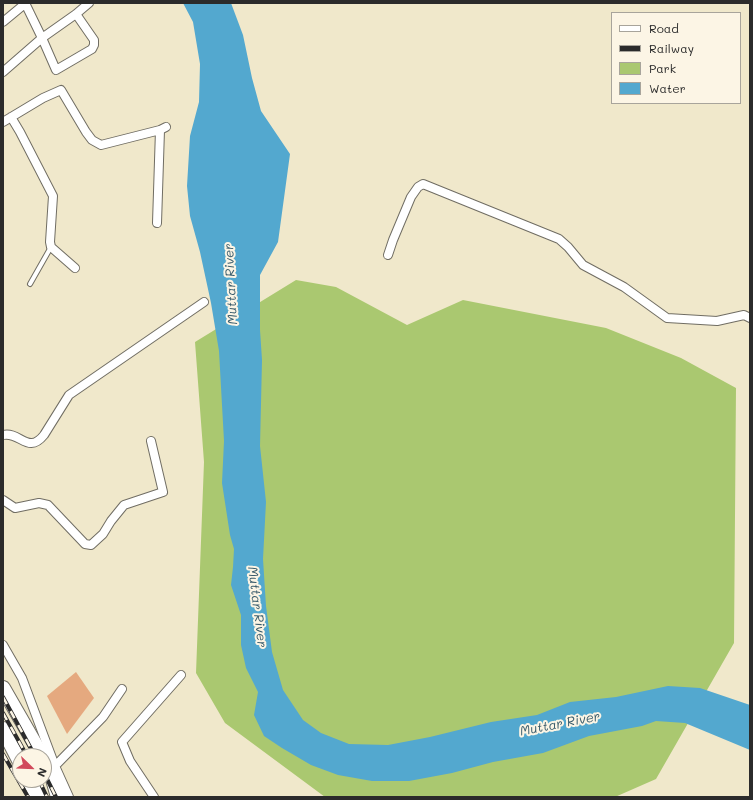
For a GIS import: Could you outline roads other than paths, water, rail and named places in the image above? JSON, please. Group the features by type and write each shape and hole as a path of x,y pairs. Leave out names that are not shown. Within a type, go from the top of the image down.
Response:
{"highway":[{"path":"3,688 37,748"},
{"path":"3,729 13,748"},
{"path":"52,776 58,797"},
{"path":"33,788 38,797"}],"street":[{"path":"3,22 26,3 56,70 92,49 94,44 94,40 76,14"},
{"path":"3,72 42,38 89,3"},
{"path":"3,122 43,98 61,90 86,132 92,140 101,145 163,128 157,223"},
{"path":"11,118 20,132 53,196 51,247 75,268"},
{"path":"388,255 411,197 418,187 423,184 560,240 583,265 624,287 667,318 716,320 744,315 750,318"},
{"path":"3,435 9,435 27,443 40,441 69,395 204,302"},
{"path":"3,500 15,508 39,503 48,505 85,544 91,544 103,534 124,505 163,492 151,441"},
{"path":"3,645 22,678 44,748"},
{"path":"154,797 130,761 122,742 181,675"},
{"path":"52,760 103,717 122,689"},
{"path":"52,768 69,797"}],"lane":[{"path":"30,284 51,247"}],"water":[{"name":"Muttar River","path":"183,3 231,3 243,35 261,111 290,154 278,242 260,275 260,330 262,360 260,446 266,502 263,559 266,606 272,652 283,690 303,720 321,733 349,744 388,745 430,737 491,722 537,715 570,702 616,697 668,686 700,688 750,705 750,750 685,723 656,721 642,726 589,736 543,753 493,762 452,773 409,781 372,781 338,775 311,765 264,736 254,715 258,692 246,668 241,645 241,615 231,585 234,549 230,535 222,483 224,441 219,351 211,303 200,252 190,216 187,186 190,136 199,102 200,64 193,22"}],"railway":[{"path":"3,697 31,748"},
{"path":"3,713 23,748"},
{"path":"3,754 28,797"},
{"path":"43,788 47,797"},
{"path":"52,788 56,797"}]}
